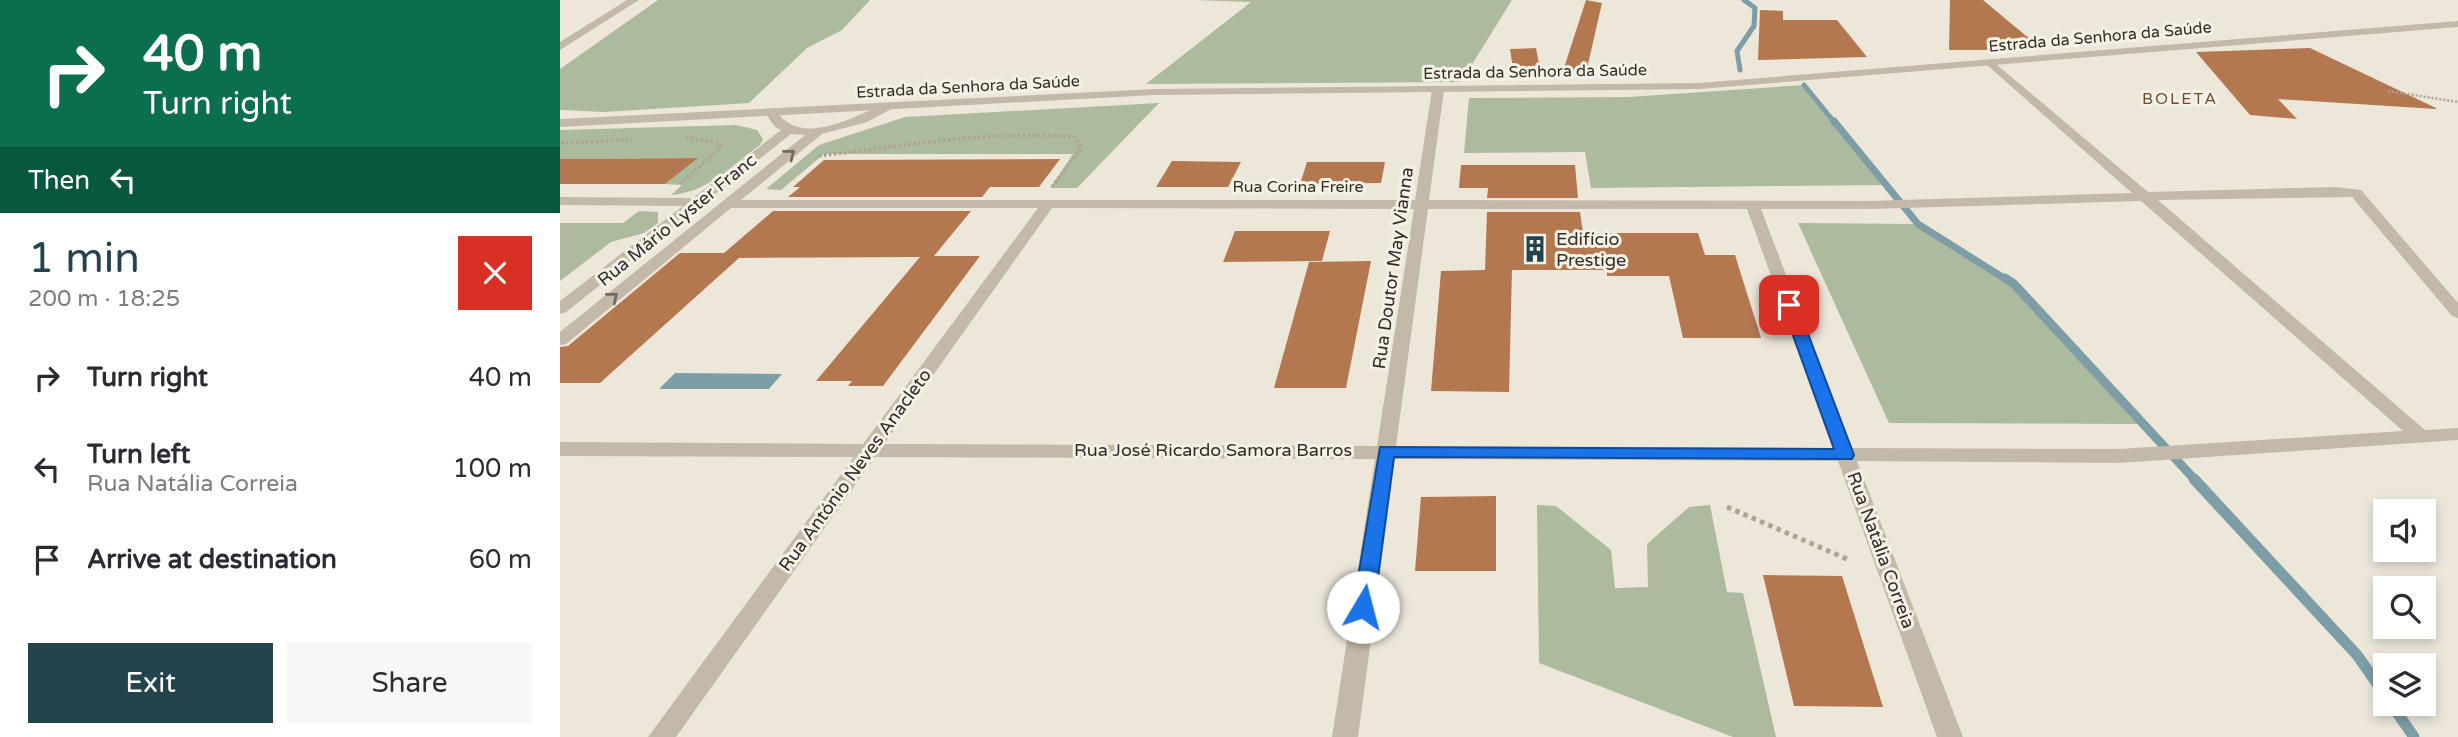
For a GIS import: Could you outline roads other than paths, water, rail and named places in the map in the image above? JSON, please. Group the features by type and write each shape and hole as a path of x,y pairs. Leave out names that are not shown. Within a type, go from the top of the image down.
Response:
{"street":[{"path":"560,47 634,0"},
{"name":"Estrada da Senhora da Saúde","path":"560,121 611,121 1155,92 1699,86 2458,24"},
{"path":"1990,62 2421,437"},
{"name":"Rua Doutor May Vianna","path":"1386,451 1438,90"},
{"path":"771,113 775,123 787,131 818,131 861,121 889,107"},
{"name":"Rua Mário Lyster Franc","path":"560,309 787,131"},
{"name":"Rua Mário Lyster Franc","path":"560,340 818,131"},
{"name":"Rua Corina Freire","path":"728,204 1050,196 1422,204 1917,205 2336,191 2356,193 2458,313"},
{"name":"Rua António Neves Anacleto","path":"660,737 870,450 1050,196"},
{"path":"560,201 697,202"},
{"name":"Rua Natália Correia","path":"1752,205 1950,737"},
{"name":"Rua José Ricardo Samora Barros","path":"560,449 2119,456 2198,453 2458,434"},
{"path":"1345,737 1386,451"}],"water":[{"path":"675,373 782,374 769,389 659,389"}],"waterway":[{"path":"1740,70 1737,51 1754,26 1755,8 1744,0"},
{"path":"1804,85 1835,123"},
{"path":"1834,121 1918,224 2007,280"},
{"path":"2005,278 2014,284 2196,481"},
{"path":"2194,479 2357,655 2373,678"},
{"path":"2399,716 2414,737"}],"place":[{"name":"Edifício Prestige","path":"1535,249"}],"district":[{"name":"BOLETA","path":"2180,99"}]}
